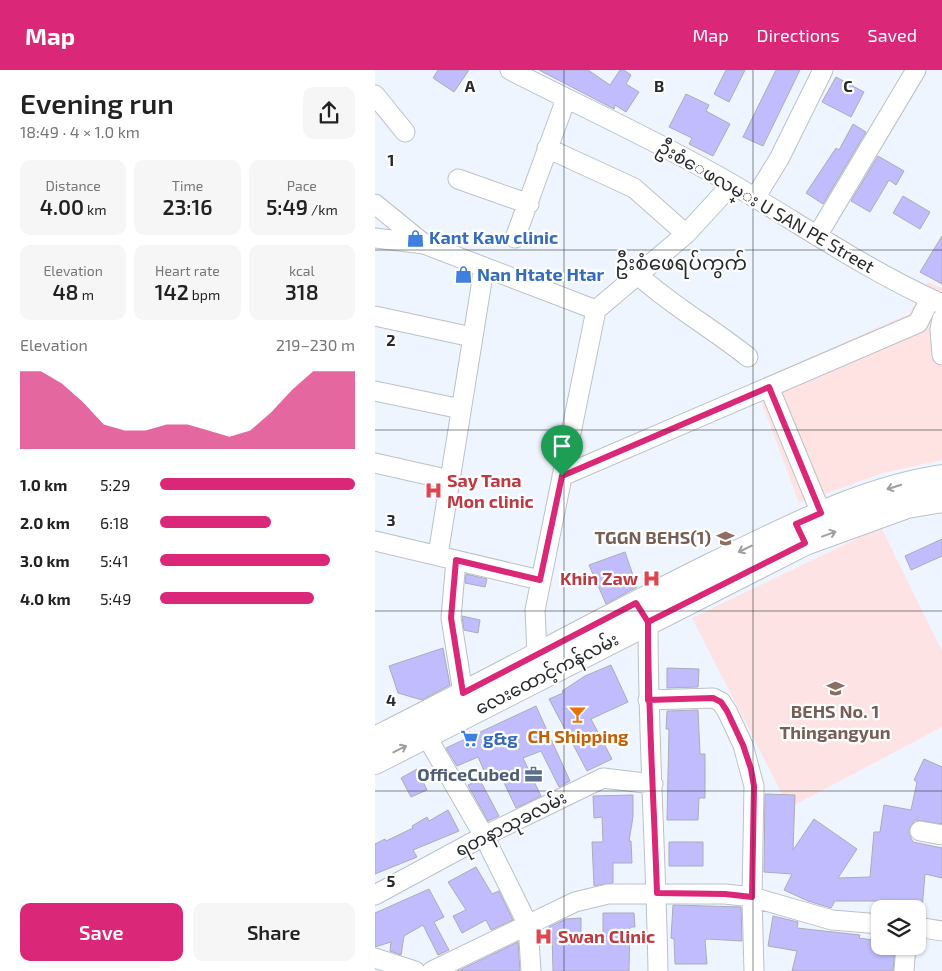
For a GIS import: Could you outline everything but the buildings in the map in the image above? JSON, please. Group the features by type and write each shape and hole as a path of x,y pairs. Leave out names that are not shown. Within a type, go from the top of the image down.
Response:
{"main road":[{"name":"လေးထောင့်ကန်လမ်း","path":"800,534 821,513 911,482 942,477"},
{"name":"လေးထောင့်ကန်လမ်း","path":"375,739 421,727 691,587 800,534 907,506 942,500"},
{"name":"လေးထောင့်ကန်လမ်း","path":"375,762 463,693 542,664"}],"street":[{"name":"ဦးစံေဖလမ္း U SAN PE Street","path":"510,70 677,153 732,184 874,271 936,302"},
{"path":"755,198 779,159 823,70"},
{"path":"817,236 916,70"},
{"path":"375,95 405,132"},
{"path":"515,238 566,99"},
{"path":"547,148 634,188 686,234"},
{"path":"458,179 529,204"},
{"path":"542,664 535,610 596,310 686,234 732,184"},
{"path":"375,204 424,244"},
{"path":"375,238 424,244 596,310"},
{"path":"463,693 451,618 447,557 450,480 484,268"},
{"path":"638,275 657,292 722,336 748,357"},
{"path":"562,476 918,323 936,302"},
{"path":"375,316 472,337"},
{"path":"942,319 940,330 942,355"},
{"path":"769,387 821,513"},
{"path":"375,391 461,409"},
{"path":"375,463 450,480"},
{"path":"375,541 540,580"},
{"path":"642,612 653,784 658,971"},
{"path":"648,700 713,698 721,702 727,711 743,745 751,769 754,786 752,897 754,971"},
{"path":"421,727 484,836 528,925 531,971"},
{"name":"ရတနာသုခလမ်း","path":"375,894 484,836 603,778 653,784"},
{"path":"920,831 942,835"},
{"path":"432,971 575,902 608,894 725,894 752,897 832,920 871,923"},
{"path":"926,928 942,930"},
{"path":"904,971 905,955"},
{"path":"375,958 415,971"}],"shaded area":[{"path":"928,282 942,288 942,460 883,473 799,503 754,382 909,314"},
{"name":"BEHS No. 1 Thingangyun","path":"881,527 942,651 942,727 789,808 692,618"}],"place":[{"name":"Kant Kaw clinic","path":"415,238"},
{"name":"Nan Htate Htar","path":"463,275"},
{"name":"Say Tana Mon clinic","path":"433,491"},
{"name":"TGGN BEHS(1)","path":"725,538"},
{"name":"Khin Zaw","path":"652,579"},
{"name":"BEHS No. 1 Thingangyun","path":"835,689"},
{"name":"CH Shipping","path":"578,714"},
{"name":"g&g","path":"469,739"},
{"name":"OfficeCubed","path":"534,775"},
{"name":"Swan Clinic","path":"544,937"}],"district":[{"name":"ဦးစံဖေရပ်ကွက်","path":"681,263"}],"route":[{"path":"562,476 540,580 456,560 451,618 456,660 463,693 636,603 648,622 648,661 648,700 713,698 721,702 727,711 743,745 751,769 754,786 752,897 725,894 657,893 648,700 648,661 648,622 696,596 805,543 796,524 821,513 769,387 562,476"}]}
